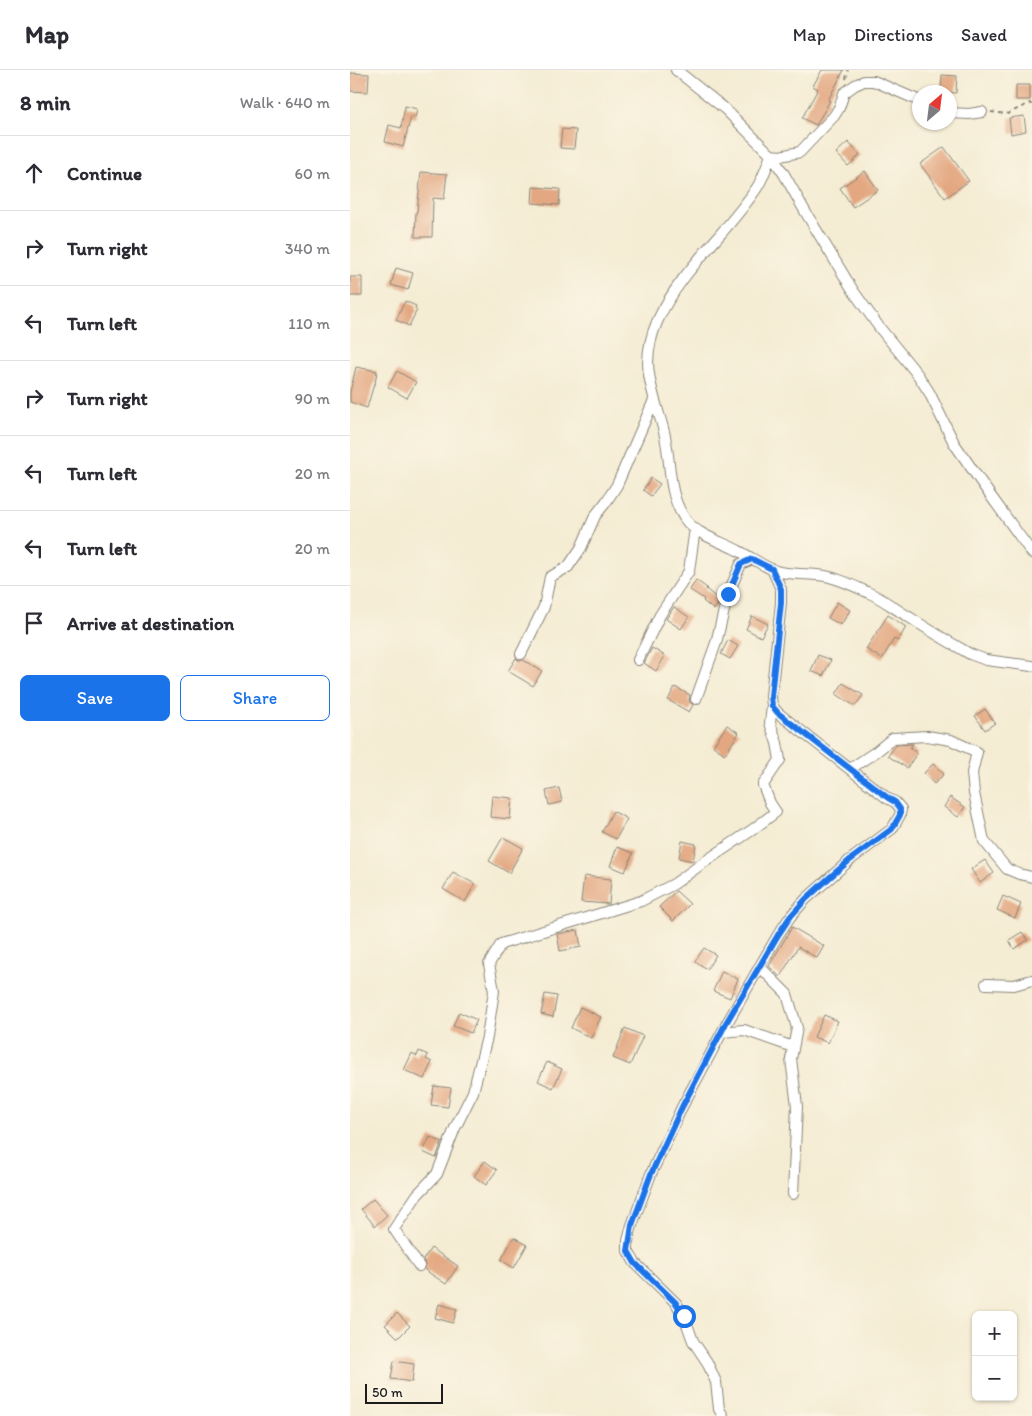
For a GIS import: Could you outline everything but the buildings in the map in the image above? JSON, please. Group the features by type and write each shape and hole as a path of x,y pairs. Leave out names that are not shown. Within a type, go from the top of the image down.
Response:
{"street":[{"path":"676,70 725,109 771,155 854,292 879,327 918,375 929,392 954,443 1032,553"},
{"path":"771,155 780,156 800,152 834,116 844,93 864,80 874,81 912,98"},
{"path":"957,113 982,112"},
{"path":"771,155 758,186 672,295 651,338 648,370 649,383 665,436 671,484 680,510 686,521 695,528 778,572 819,575 842,582 870,593 970,654 986,660 1032,666"},
{"path":"521,654 544,606 550,577 568,567 581,548 595,516 617,485 654,400"},
{"path":"638,660 660,616 689,571 695,528"},
{"path":"696,699 716,643 728,594 741,564 752,559"},
{"path":"419,1266 394,1229 418,1195 437,1174 455,1128 473,1092 487,1037 494,991 490,964 501,944 641,901 674,884 776,812 763,784 780,760 777,743 770,723 781,603 781,589 772,569"},
{"path":"723,1416 719,1409 716,1382 707,1362 693,1341 684,1316 676,1303 635,1263 628,1251 632,1225 651,1174 682,1107 722,1032 790,917 806,899 850,860 892,829 900,815 900,809 895,802 778,713 772,706"},
{"path":"850,769 893,738 927,736 951,740 977,752 972,773 974,794 984,841 1007,869 1032,877"},
{"path":"760,966 787,994 797,1028 791,1058 797,1106 793,1194"},
{"path":"986,984 1014,985 1032,980"},
{"path":"722,1032 744,1030 793,1047"}],"path":[{"path":"982,112 1007,114 1030,103 1032,106"}],"route":[{"path":"684,1316 676,1303 635,1263 628,1251 628,1241 632,1225 651,1174 682,1107 726,1023 790,917 829,878 892,829 900,815 900,809 895,802 843,764 778,713 772,706 771,696 781,603 781,589 772,569 752,559 741,564 728,594"}]}
